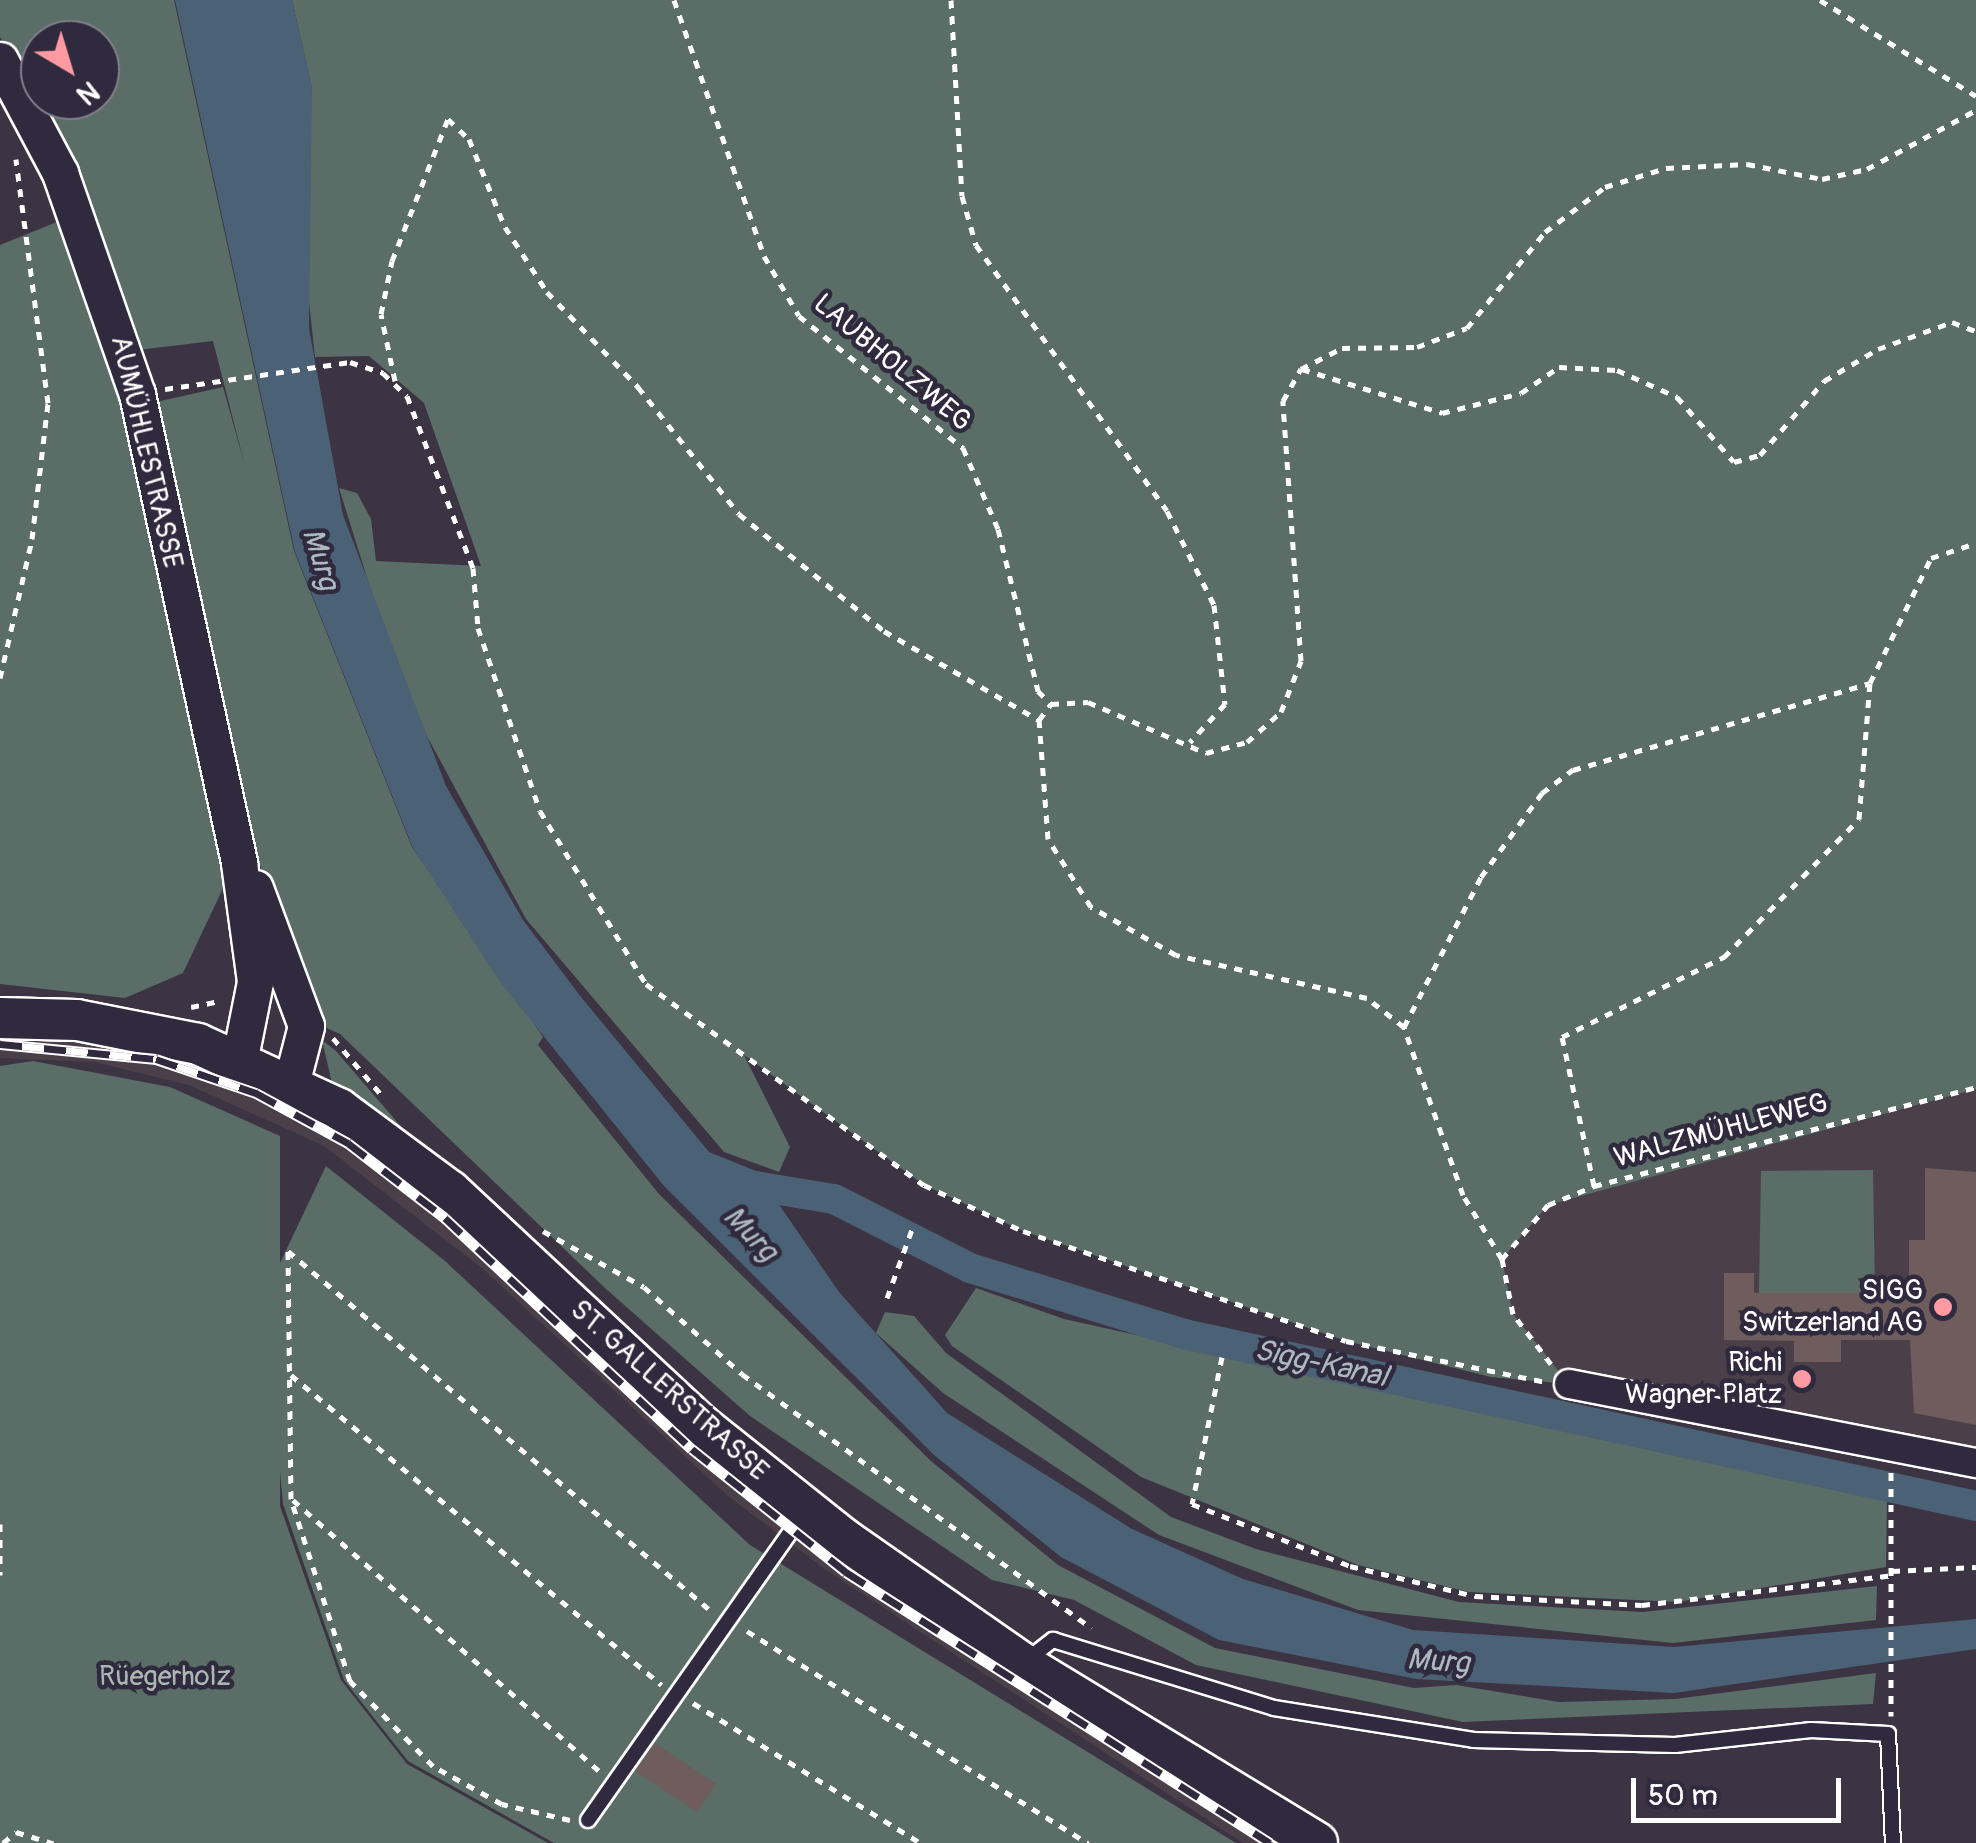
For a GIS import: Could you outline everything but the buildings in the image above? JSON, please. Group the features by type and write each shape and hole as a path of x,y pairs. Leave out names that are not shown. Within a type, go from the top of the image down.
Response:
{"main road":[{"name":"ST. GALLERSTRASSE","path":"0,1018 142,1030 240,1057 292,1080 416,1162 806,1511 1024,1664 1316,1843"}],"street":[{"name":"AUMÜHLESTRASSE","path":"0,60 60,173 112,310 239,863 256,982 240,1057"},
{"name":"AUMÜHLESTRASSE","path":"239,863 302,1009 304,1050 292,1080"},
{"path":"1569,1384 1976,1463"}],"lane":[{"path":"588,1820 673,1690 806,1511"},
{"path":"1024,1664 1053,1640 1274,1708 1473,1740 1676,1746 1811,1730 1888,1734 1893,1843"}],"path":[{"name":"LAUBHOLZWEG","path":"674,0 764,256 799,316 963,448 998,529 1038,691 1051,704"},
{"path":"951,0 962,196 976,245 1167,511 1214,604 1225,704 1189,743"},
{"path":"1820,0 1976,96"},
{"path":"1569,1384 1513,1314 1502,1259 1463,1195 1404,1026 1367,998 1176,955 1091,906 1048,839 1040,720 1051,704 1088,702 1206,752 1247,742 1281,712 1302,661 1283,401 1300,369 1342,348 1417,347 1467,328 1546,232 1605,187 1666,168 1747,164 1822,179 1867,169 1976,110"},
{"path":"1040,720 884,631 739,514 638,387 547,292 505,228 469,139 448,119 392,262 382,314 395,385 430,438 473,568 478,628 540,811 646,984 924,1186 1023,1231 1346,1341 1490,1377 1569,1384"},
{"path":"0,678 32,539 48,402 16,150"},
{"path":"1300,369 1442,413 1520,393 1559,367 1617,370 1678,397 1734,462 1760,455 1824,381 1878,349 1952,322 1976,331"},
{"path":"165,389 326,362 366,368 395,385"},
{"path":"1594,1186 1562,1037 1724,957 1859,819 1870,682 1931,558 1976,543"},
{"path":"1404,1026 1480,877 1542,794 1573,770 1870,682"},
{"name":"WALZMÜHLEWEG","path":"1502,1259 1548,1205 1594,1186 1976,1087"},
{"path":"887,1298 901,1246 914,1224"},
{"path":"515,1251 545,1231 644,1287 856,1460 1032,1578 1123,1662"},
{"path":"588,1820 502,1804 432,1766 350,1681 292,1499 288,1251 690,1599 1088,1843"},
{"path":"1222,1358 1192,1504 1350,1566 1475,1596 1642,1606 1892,1573 1976,1567"},
{"path":"290,1374 638,1673 673,1690 921,1843"},
{"path":"1891,1473 1892,1713"},
{"path":"292,1499 612,1783"},
{"path":"0,1524 0,1575"},
{"path":"3,1843 16,1832 53,1843"}],"shaded area":[{"path":"0,1035 57,1036 208,1066 317,1116 408,1177 649,1399 1284,1843 1243,1843 829,1572 729,1497 483,1269 324,1146 189,1085 94,1062 0,1058"},
{"path":"1976,1089 1976,1463 1569,1384 1513,1314 1502,1259 1548,1205"}],"green space":[{"path":"0,0 174,0 294,551 412,847 543,1037 538,1045 659,1194 931,1461 1058,1565 1215,1648 1414,1688 1456,1685 1559,1702 1675,1699 1876,1673 1873,1704 1463,1722 1196,1665 1074,1600 992,1580 750,1416 606,1289 340,1034 320,1025 238,807 152,403 223,387 245,466 213,341 138,350 48,120 120,120 120,20 20,20 20,68 0,37"},
{"path":"292,0 1976,0 1976,1089 1548,1205 1502,1259 1513,1314 1569,1384 1491,1377 1346,1341 1023,1231 924,1185 744,1055 790,1147 779,1172 724,1152 526,919 402,690 339,488 357,493 371,519 376,561 481,566 424,403 369,356 315,357 303,246 312,88"},
{"path":"64,219 123,393 225,884 183,973 125,998 0,984 0,245"},
{"path":"322,1040 336,1051 410,1137 332,1083"},
{"name":"Rüegerholz","path":"33,1061 170,1087 280,1136 280,1263 326,1166 445,1261 750,1545 1236,1843 554,1843 408,1761 344,1680 283,1504 280,1472 280,1506 341,1680 407,1764 548,1843 0,1843 0,1066"},
{"path":"1873,1170 1875,1293 1759,1293 1761,1171"},
{"path":"976,1288 1064,1319 1887,1501 1886,1567 1678,1602 1469,1592 1358,1565 1141,1477 952,1346 945,1335"},
{"path":"885,1312 914,1316 946,1353 1171,1517 1256,1549 1459,1602 1643,1612 1877,1586 1876,1620 1673,1643 1358,1610 1159,1535 943,1393 876,1333"}],"water":[{"name":"Murg","path":"175,0 292,0 312,87 309,328 343,515 446,786 523,920 581,997 709,1152 756,1171 839,1292 947,1413 1132,1529 1243,1579 1413,1630 1674,1647 1976,1619 1976,1649 1674,1693 1416,1679 1219,1640 1061,1557 934,1455 664,1186 501,983 413,848 295,552"}],"waterway":[{"name":"Sigg-Kanal","path":"731,1182 834,1199 970,1268 1184,1334 1976,1506"}],"railway":[{"path":"0,1044 156,1059 256,1093 348,1143 445,1218 692,1449 846,1572 1270,1843"}],"place":[{"name":"SIGG Switzerland AG","path":"1943,1307"},
{"name":"Richi Wagner Platz","path":"1802,1379"}]}
